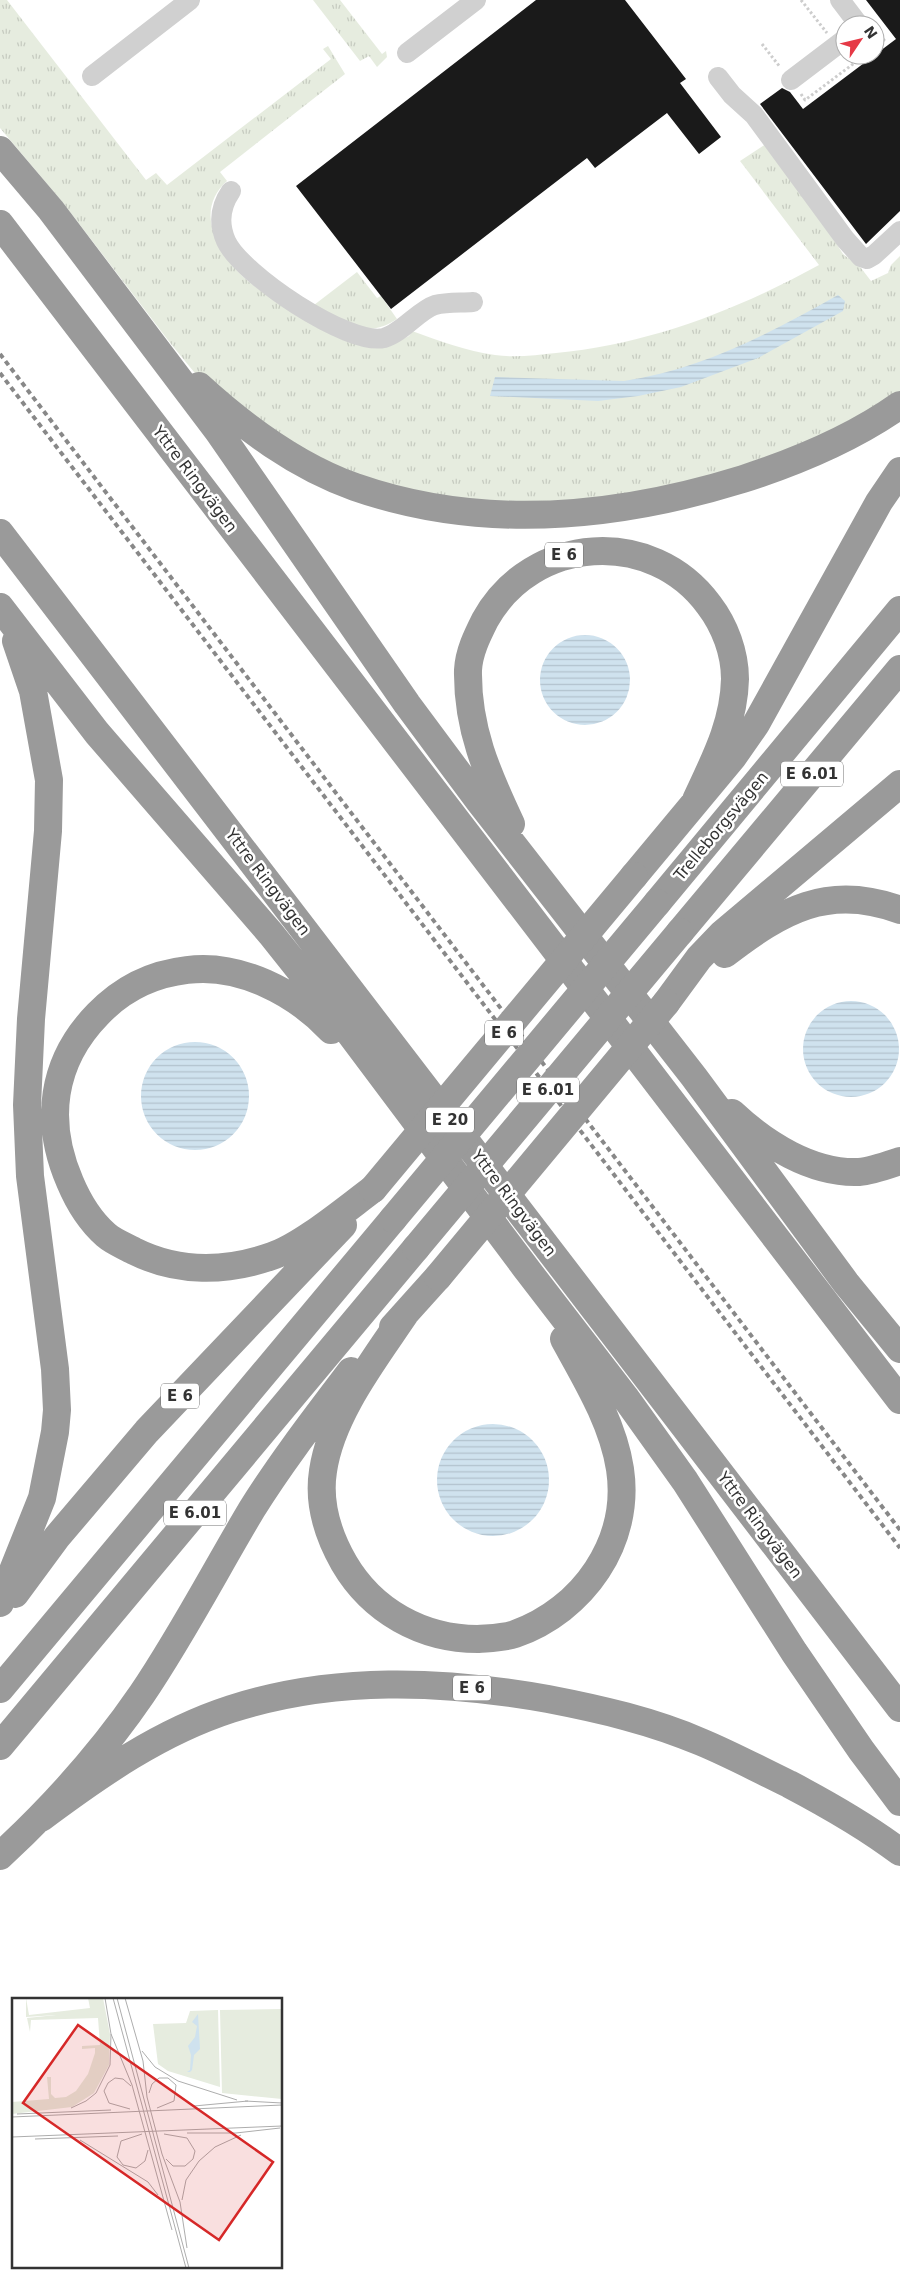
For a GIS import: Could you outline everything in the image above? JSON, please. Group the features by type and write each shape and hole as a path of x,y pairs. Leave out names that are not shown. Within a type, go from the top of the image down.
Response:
{"highway":[{"path":"0,150 51,210 218,430 407,704 533,871"},
{"name":"Yttre Ringvägen","path":"0,224 900,1400"},
{"path":"127,310 202,389 244,425 288,455 354,486 416,503 477,513 533,515 578,513 632,507 664,501 722,486 807,456 839,442 900,405"},
{"path":"696,800 733,757 756,724 879,502 900,471"},
{"name":"Yttre Ringvägen","path":"0,533 900,1708"},
{"name":"E 6","path":"0,1614 57,1537 147,1432 276,1298 373,1189 634,876 696,800 727,732 735,678 730,645 717,616 688,581 644,556 600,551 564,556 521,578 496,602 470,652 468,669 470,707 474,734 494,789 533,871 694,1077 846,1283 900,1349"},
{"path":"0,607 97,733 271,934 349,1032 525,1267 625,1396 685,1481 794,1652 861,1750 900,1802"},
{"name":"Trelleborgsvägen","path":"0,1689 900,610"},
{"path":"0,614 16,640 34,691 49,780 48,831 31,1019 27,1104 30,1176 55,1369 57,1410 55,1432 42,1498 0,1603"},
{"name":"E 6.01","path":"0,1746 900,669"},
{"path":"41,1818 82,1772 141,1696 169,1653 253,1508 310,1424 356,1365 438,1277 666,1003 703,963 722,934 900,784"},
{"path":"703,963 763,925 815,902 850,899 872,901 900,910"},
{"path":"373,1189 300,1242 274,1256 231,1266 186,1268 147,1258 106,1235 77,1198 61,1160 57,1142 54,1121 58,1083 74,1045 84,1028 114,998 156,976 195,969 217,970 234,972 259,981 305,1006 327,1026 401,1103"},
{"path":"694,1077 742,1123 784,1152 803,1161 841,1171 860,1172 900,1161"},
{"path":"405,1314 367,1372 330,1440 322,1473 324,1516 333,1545 364,1592 390,1613 415,1628 443,1636 491,1638 514,1635 546,1620 566,1606 586,1586 602,1562 615,1535 620,1493 620,1469 612,1438 599,1406 525,1267"},
{"name":"E 6","path":"0,1856 41,1818 125,1758 176,1732 230,1710 280,1696 346,1685 390,1683 506,1692 624,1715 700,1741 818,1800 900,1852"}],"lane":[{"path":"92,76 190,0"},
{"path":"407,53 476,0"},
{"path":"840,0 851,15"},
{"path":"791,80 835,40"},
{"path":"718,77 732,95 754,115 845,239 861,257 867,258 874,255 900,231"},
{"path":"231,191 220,213 226,242 240,260 269,287 324,321 365,337 384,338 401,329 434,305 473,302"}],"path":[{"path":"801,0 835,36"},
{"path":"762,44 805,100 852,65"}],"green space":[{"path":"0,0 7,0 146,180 156,173 167,185 331,59 323,49 328,46 345,74 220,172 227,181 214,199 211,213 212,228 229,262 247,281 265,294 307,314 394,343 409,336 412,331 484,353 518,356 556,353 625,342 659,333 725,310 819,265 740,161 766,144 815,210 843,254 861,268 871,281 888,273 891,265 900,256 900,393 796,449 663,491 507,506 411,494 324,463 227,404 194,372 64,204 0,128"},
{"path":"313,0 340,0 382,54 386,51 387,57 377,67 369,56 360,61"},
{"path":"357,272 377,298 381,296 397,319 386,325 365,328 345,322 314,305"}],"water":[{"path":"838,295 845,301 843,311 758,358 681,387 638,396 598,401 490,396 495,377 624,381 680,368 707,359 761,336"},
{"path":"585,635 602,639 617,648 626,663 630,680 626,697 617,712 602,721 585,725 568,721 553,712 544,697 540,680 544,663 553,648 568,639"},
{"path":"851,1001 869,1005 885,1015 895,1031 899,1049 895,1067 885,1083 869,1093 851,1097 833,1093 817,1083 807,1067 803,1049 807,1031 817,1015 833,1005"},
{"path":"195,1042 216,1046 233,1058 245,1075 249,1096 245,1117 233,1134 216,1146 195,1150 174,1146 157,1134 145,1117 141,1096 145,1075 157,1058 174,1046"},
{"path":"493,1424 515,1428 533,1440 545,1458 549,1480 545,1502 533,1520 515,1532 493,1536 471,1532 453,1520 441,1502 437,1480 441,1458 453,1440 471,1428"}],"building":[{"path":"536,0 625,0 686,79 680,83 721,137 699,154 667,113 595,168 587,158 391,309 296,186"},
{"path":"866,0 900,0 900,211 866,244 760,104 782,88 790,92 803,109 861,65 885,65 885,47 896,39 885,25 885,15 878,15"}],"railway":[{"path":"0,354 900,1530"},
{"path":"0,373 900,1548"}]}
